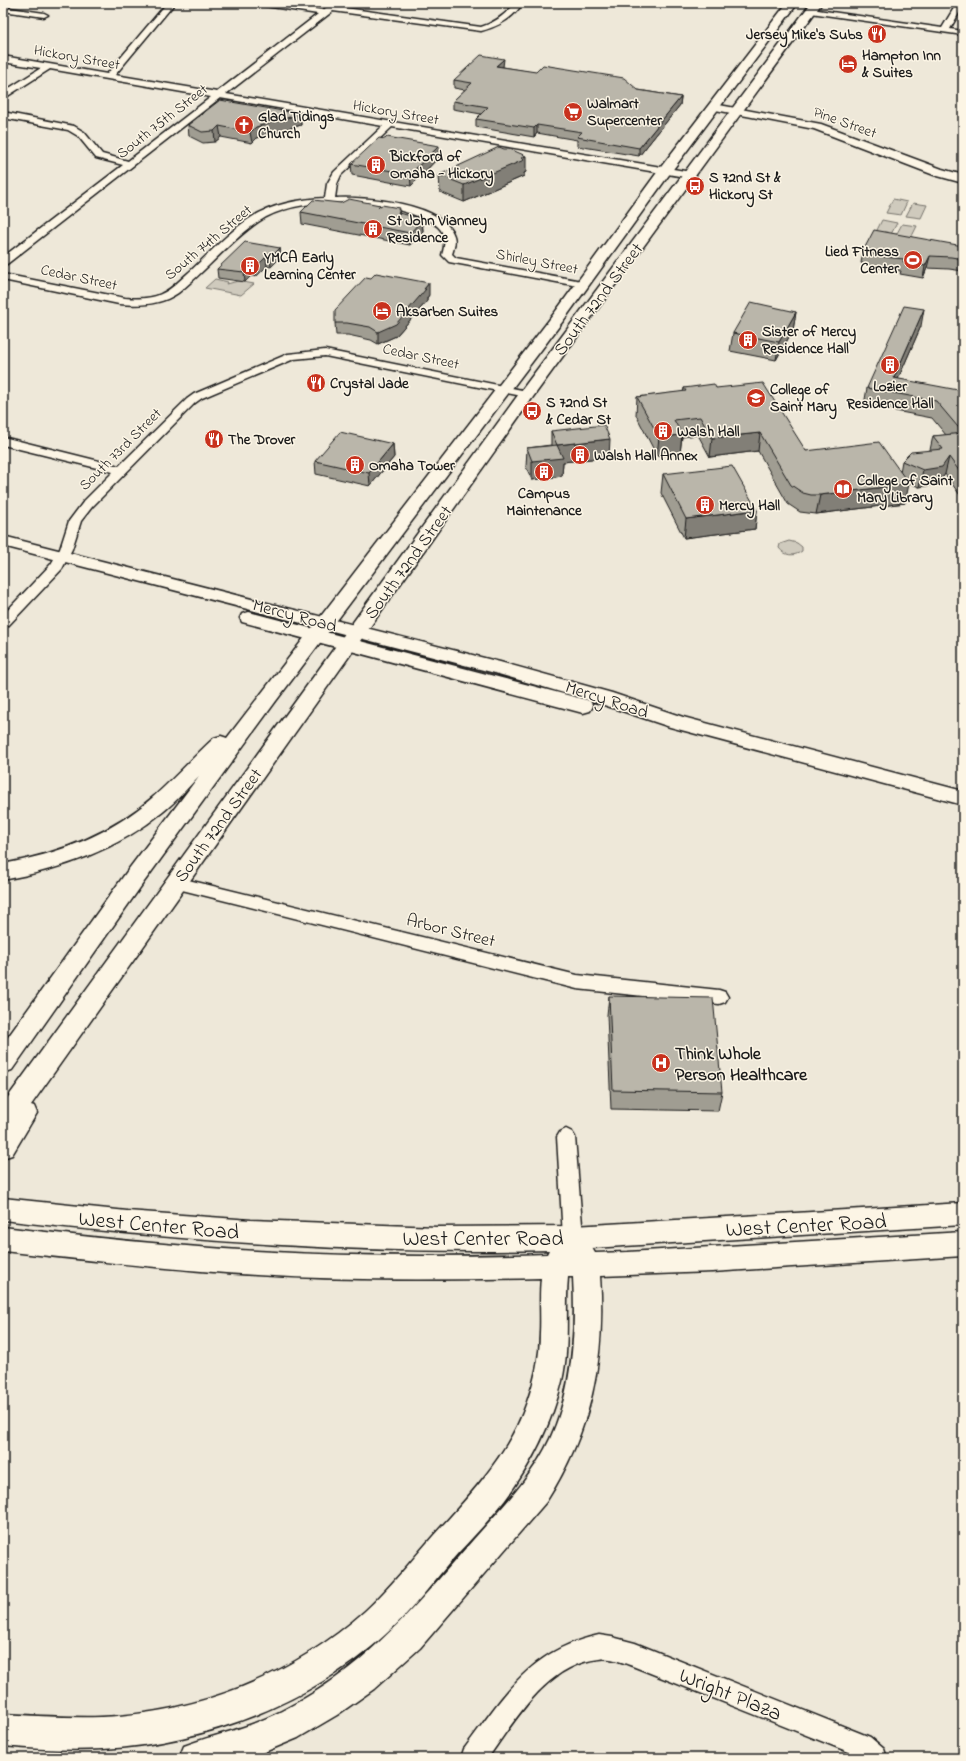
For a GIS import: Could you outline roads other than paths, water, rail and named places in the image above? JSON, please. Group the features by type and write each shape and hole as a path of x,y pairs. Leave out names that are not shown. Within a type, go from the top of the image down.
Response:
{"main road":[{"name":"South 72nd Street","path":"3,1063 136,876 269,696 504,389 666,170 793,3"},
{"name":"South 72nd Street","path":"3,1124 527,394 740,109 814,7"},
{"name":"Mercy Road","path":"3,541 60,561 104,581 320,629 572,703 634,716 677,722 963,798"},
{"name":"Mercy Road","path":"3,550 60,561"},
{"path":"3,872 53,861 101,842 124,830 161,803 269,696"},
{"path":"3,1147 118,965"},
{"name":"West Center Road","path":"6,1209 175,1227 309,1236 502,1239 963,1214"},
{"path":"196,1758 246,1743 286,1726 326,1704 363,1678 409,1637 535,1492 550,1470 561,1448 574,1412 583,1380 588,1335 571,1266 562,1250 573,1236"},
{"name":"West Center Road","path":"3,1239 142,1254 292,1265 475,1267 571,1266 963,1244"},
{"path":"3,1730 47,1734 129,1732 210,1716 248,1703 299,1678 322,1664 363,1633 385,1612 494,1491 523,1446 538,1411 551,1362 571,1266"}],"street":[{"path":"109,77 172,3"},
{"path":"258,3 332,8 481,29 491,27 503,20 516,7 514,3"},
{"path":"945,30 961,3"},
{"path":"370,13 375,5"},
{"path":"814,7 963,32"},
{"name":"South 75th Street","path":"3,262 332,8"},
{"path":"3,9 44,15"},
{"name":"Hickory Street","path":"3,59 691,175"},
{"path":"3,96 48,67"},
{"name":"Pine Street","path":"716,104 823,128 938,172 963,179"},
{"name":"Pine Street","path":"740,109 801,115 828,122 963,172"},
{"path":"3,115 71,128 81,134 99,156 130,164"},
{"path":"330,200 332,184 337,174 389,125"},
{"name":"Shirley Street","path":"330,200 376,203 427,216 438,222 448,232 451,241 447,255 453,260 583,284"},
{"name":"South 74th Street","path":"148,301 172,292 247,226 262,216 274,210 293,205 330,200"},
{"name":"Cedar Street","path":"3,277 119,301 148,301"},
{"name":"Cedar Street","path":"308,353 334,354 527,394"},
{"name":"South 73rd Street","path":"3,623 60,561 72,528 80,514 191,401 198,396 282,359 308,353"},
{"path":"3,441 122,470"},
{"name":"Arbor Street","path":"176,883 577,982 719,997"},
{"path":"566,1137 573,1236"},
{"name":"Wright Plaza","path":"473,1758 532,1682 554,1664 580,1650 601,1647 635,1655 862,1745 876,1758"}],"place":[{"name":"Jersey Mike's Subs","path":"877,34"},
{"name":"Hampton Inn & Suites","path":"848,64"},
{"name":"Walmart Supercenter","path":"573,112"},
{"name":"Glad Tidings Church","path":"244,125"},
{"name":"Bickford of Omaha - Hickory","path":"376,165"},
{"name":"S 72nd St & Hickory St","path":"695,186"},
{"name":"St John Vianney Residence","path":"373,229"},
{"name":"Lied Fitness Center","path":"913,260"},
{"name":"YMCA Early Learning Center","path":"250,266"},
{"name":"Aksarben Suites","path":"382,311"},
{"name":"Sister of Mercy Residence Hall","path":"748,340"},
{"name":"Lozier Residence Hall","path":"890,365"},
{"name":"Crystal Jade","path":"316,383"},
{"name":"College of Saint Mary","path":"756,398"},
{"name":"S 72nd St & Cedar St","path":"532,411"},
{"name":"Walsh Hall","path":"663,431"},
{"name":"The Drover","path":"214,439"},
{"name":"Walsh Hall Annex","path":"580,455"},
{"name":"Omaha Tower","path":"355,465"},
{"name":"Campus Maintenance","path":"544,472"},
{"name":"College of Saint Mary Library","path":"843,489"},
{"name":"Mercy Hall","path":"705,505"},
{"name":"Think Whole Person Healthcare","path":"661,1063"}]}
